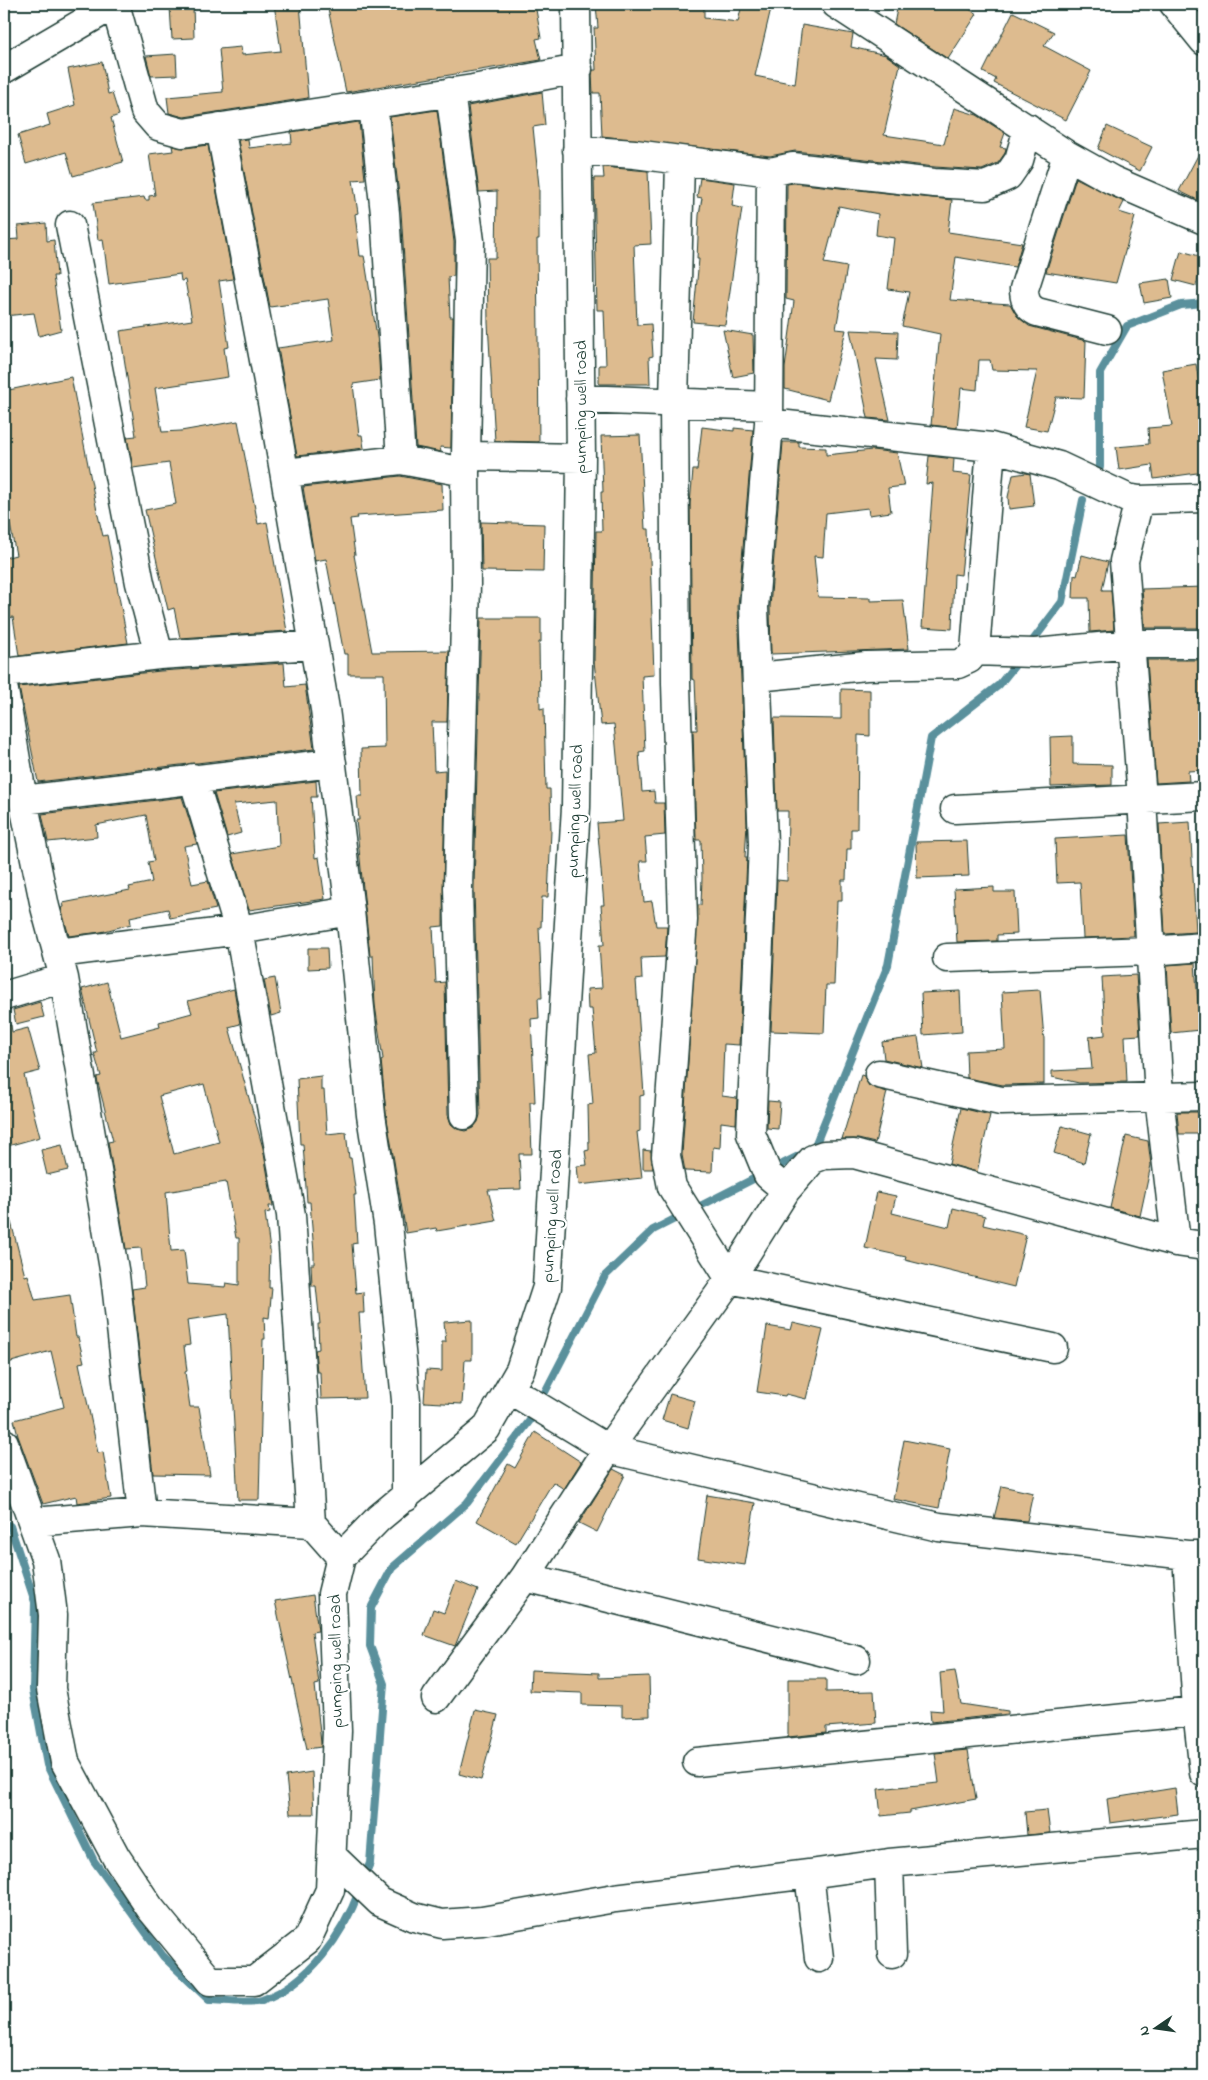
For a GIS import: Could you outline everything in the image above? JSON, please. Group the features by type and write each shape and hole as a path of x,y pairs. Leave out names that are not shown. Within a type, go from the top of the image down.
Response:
{"street":[{"path":"4,69 115,4 145,111 158,126 183,133 373,105 578,69"},
{"name":"pumping well road","path":"4,1442 46,1560 53,1615 51,1689 65,1762 116,1856 150,1908 210,1981 254,1981 307,1940 341,1865 332,1594 341,1557 379,1518 486,1429 520,1370 547,1286 576,807 581,458 576,4"},
{"path":"836,4 1067,155 1112,180 1204,220"},
{"path":"1174,4 1204,41"},
{"path":"450,92 470,241 466,584 458,888 464,1114"},
{"path":"373,105 385,213 400,460"},
{"path":"220,127 285,473 332,763 350,911 370,1115 388,1224 406,1400 406,1497"},
{"path":"577,150 635,154 771,172 793,167 934,183 985,186 1008,176 1019,160 1028,128"},
{"path":"1067,155 1024,289 1024,296 1031,309 1037,312 1107,330"},
{"path":"680,161 674,402 676,683 682,920 666,1156 672,1186 730,1279 1053,1348"},
{"path":"771,172 769,414 754,607 763,844 751,1134 777,1182"},
{"path":"70,225 140,583 159,655"},
{"path":"580,399 674,402 991,447 1059,466 1127,498 1139,500 1204,498"},
{"path":"757,677 866,666 958,664 969,659 975,651 991,447"},
{"path":"285,473 400,460 466,464 581,458"},
{"path":"1139,500 1124,561 1142,799 1159,1096 1176,1242"},
{"path":"975,651 1024,652 1130,644 1204,644"},
{"path":"4,673 159,655 314,645"},
{"path":"4,691 23,800 61,966 115,1275 142,1512"},
{"path":"23,800 193,778 332,763"},
{"path":"193,778 238,930 292,1215 311,1523 341,1557"},
{"path":"955,809 1204,796"},
{"path":"4,996 61,966 238,930 350,911"},
{"path":"947,958 1150,951 1204,947"},
{"path":"879,1074 1001,1101 1204,1096"},
{"path":"436,1698 525,1577 608,1449 730,1279 777,1182 813,1160 824,1155 854,1154 1176,1242 1204,1246"},
{"path":"509,1390 608,1449 939,1527 1196,1555 1204,1773"},
{"path":"33,1522 142,1512 311,1523"},
{"path":"525,1577 856,1660"},
{"path":"698,1762 1201,1710"},
{"path":"341,1865 380,1902 414,1918 442,1924 482,1921 615,1898 889,1864 1204,1834"},
{"path":"889,1864 892,1954"},
{"path":"809,1874 819,1958"}],"building":[{"path":"274,4 300,4 308,98 184,117 169,113 167,97 223,92 219,49 241,47 242,55 281,51"},
{"path":"327,4 535,4 541,38 536,39 541,60 346,92"},
{"path":"596,4 704,4 704,18 738,22 742,4 772,4 755,76 795,84 802,25 853,34 851,47 886,55 900,65 884,135 944,144 954,108 977,115 1005,133 1000,147 1006,148 1005,153 998,163 982,170 935,167 795,151 770,156 602,136 600,93 593,93 592,75 593,70 596,70 594,28 598,28"},
{"path":"898,4 961,4 977,14 948,59 894,24"},
{"path":"193,6 194,38 172,39 170,7"},
{"path":"1013,12 1054,32 1044,46 1091,71 1066,120 994,83 996,79 983,72"},
{"path":"176,54 177,75 151,76 146,56"},
{"path":"102,62 108,94 112,93 119,115 111,118 123,162 73,176 66,152 26,164 18,135 50,125 47,114 75,105 68,69"},
{"path":"542,92 545,125 533,127 539,186 539,239 537,239 539,442 495,441 488,323 487,258 496,258 497,191 479,192 468,106"},
{"path":"437,110 454,242 454,276 448,277 450,317 453,317 451,448 440,447 441,452 416,447 401,212 390,117"},
{"path":"359,122 365,179 353,180 358,213 355,214 360,256 364,256 378,343 380,380 353,384 359,435 362,435 364,448 297,456 278,348 334,340 328,299 270,307 238,140 248,139 249,148 292,143 291,132"},
{"path":"1107,126 1152,147 1140,171 1098,149"},
{"path":"1204,144 1204,203 1179,191"},
{"path":"208,145 233,279 219,281 229,347 224,348 228,377 155,388 162,432 181,431 238,421 258,524 267,522 287,631 180,638 174,608 168,610 145,510 176,504 169,463 133,468 127,437 136,436 120,331 192,320 185,280 181,281 180,274 109,284 103,239 98,240 93,203 144,197 145,200 149,200 149,196 155,195 149,154 173,151 172,146 185,148"},
{"path":"603,167 648,171 651,244 634,245 637,325 651,324 653,356 649,357 650,384 599,384 599,365 606,365 604,310 597,310 594,178 604,178"},
{"path":"700,178 735,183 732,206 742,208 725,325 693,322 699,259 697,259 699,215 702,198 697,197"},
{"path":"1076,178 1124,202 1119,212 1135,217 1116,283 1046,272"},
{"path":"794,183 952,200 948,232 1022,243 1015,267 956,257 950,300 1010,304 1017,316 1029,326 1086,341 1084,398 1056,397 1047,431 1024,427 1037,371 992,370 990,360 979,360 977,390 961,388 957,428 931,425 940,334 902,326 909,292 888,289 894,238 876,235 878,214 839,206 824,263 847,267 836,329 846,330 828,400 785,389 785,368 794,301 786,299 787,184"},
{"path":"46,223 47,241 54,240 57,276 53,276 61,330 39,336 34,313 4,316 4,240 19,239 18,226"},
{"path":"1181,251 1203,257 1196,286 1173,280"},
{"path":"1169,279 1172,298 1144,303 1140,283"},
{"path":"723,330 753,335 754,373 733,377"},
{"path":"850,330 898,332 897,360 876,359 890,420 868,418"},
{"path":"1196,364 1204,414 1204,472 1154,479 1152,465 1119,470 1116,447 1149,444 1148,428 1172,426 1162,370"},
{"path":"71,377 97,511 103,536 107,535 128,643 19,656 13,617 4,619 4,558 16,555 4,494 4,391"},
{"path":"702,427 734,431 734,428 753,430 738,606 747,824 739,1045 724,1044 722,1096 737,1098 736,1124 721,1122 720,1148 713,1147 712,1172 685,1171 682,1155 698,905 701,905 702,878 701,840 696,840 693,730 697,730 695,680 692,679 690,504 693,470 697,470"},
{"path":"640,435 645,529 649,529 654,675 642,676 645,751 639,752 642,792 654,791 655,803 664,803 665,835 645,837 647,861 640,861 644,902 652,901 656,926 667,926 665,957 641,958 642,979 636,980 644,1095 640,1096 640,1131 637,1132 642,1178 579,1185 577,1166 587,1165 585,1151 589,1150 588,1105 593,1104 589,1054 596,1053 592,1009 588,1009 587,989 602,988 599,945 604,945 601,905 604,905 597,823 623,821 614,724 601,725 594,661 596,531 602,531 601,436"},
{"path":"783,442 799,442 799,447 826,448 826,455 872,450 897,453 904,486 888,488 891,512 869,515 868,508 826,513 823,557 814,556 818,597 870,598 870,601 903,600 909,649 771,654 770,607"},
{"path":"929,456 954,459 953,473 971,475 961,575 954,574 952,629 922,627 933,483 926,484"},
{"path":"1030,474 1034,506 1009,509 1008,497 1013,475"},
{"path":"400,476 442,484 443,510 357,516 358,518 350,519 354,555 372,652 449,651 447,722 432,722 434,771 445,770 443,926 433,927 436,983 445,982 448,1115 451,1124 457,1129 465,1131 473,1128 478,1122 480,1115 474,888 481,618 541,618 541,642 539,642 540,709 544,708 546,789 550,789 551,831 548,897 542,897 541,927 539,927 542,998 538,998 539,1018 531,1019 535,1102 530,1102 532,1154 519,1154 521,1189 488,1190 496,1221 437,1231 436,1228 406,1233 386,1113 381,1060 383,1059 375,1005 373,956 370,956 356,820 359,820 357,796 362,796 361,749 385,748 384,674 348,674 348,654 344,654 326,559 315,561 303,487"},
{"path":"481,522 544,524 543,572 482,571"},
{"path":"1082,555 1108,562 1102,590 1111,590 1114,630 1090,632 1089,598 1073,598 1074,575 1077,576"},
{"path":"1204,587 1204,628 1145,628 1142,589"},
{"path":"1147,660 1204,660 1204,770 1188,771 1189,781 1156,783"},
{"path":"284,663 286,687 305,685 314,749 38,782 19,687 160,671"},
{"path":"841,689 870,690 870,736 858,735 857,829 851,829 851,849 847,849 846,880 842,880 842,901 837,901 834,985 826,985 824,1033 771,1031 777,880 787,881 788,811 777,811 774,718 841,719"},
{"path":"1073,736 1073,764 1112,765 1112,785 1051,787 1050,737"},
{"path":"316,781 317,797 311,797 315,858 319,857 325,899 249,910 232,854 279,846 277,800 234,804 241,833 227,837 214,793"},
{"path":"182,797 197,844 184,846 192,884 208,881 216,909 170,918 168,909 130,917 131,924 101,932 69,936 61,908 64,907 63,903 130,890 129,887 152,882 148,862 154,861 146,815 96,825 97,837 48,842 42,814"},
{"path":"1190,822 1196,932 1165,934 1159,824"},
{"path":"1128,835 1134,936 1083,938 1080,882 1057,883 1055,839"},
{"path":"967,841 969,876 917,878 916,842"},
{"path":"994,887 994,892 1015,892 1017,934 997,935 997,941 957,942 954,889"},
{"path":"308,948 327,948 328,968 308,969"},
{"path":"1195,963 1200,1030 1171,1033 1167,965"},
{"path":"1136,975 1140,1035 1125,1036 1127,1082 1079,1083 1052,1077 1052,1071 1092,1069 1089,1037 1105,1035 1102,977"},
{"path":"275,978 281,1013 271,1016 264,980"},
{"path":"107,982 121,1037 160,1027 159,1022 192,1013 188,1001 234,989 240,1024 229,1027 263,1148 273,1206 269,1206 270,1212 265,1213 270,1250 269,1288 272,1288 269,1318 264,1317 265,1339 263,1339 259,1500 238,1500 228,1314 187,1320 190,1345 184,1346 187,1371 185,1372 190,1407 199,1407 210,1475 153,1474 132,1289 145,1287 141,1248 126,1249 108,1142 113,1141 97,1079 97,1077 101,1076 94,1053 97,1053 82,989","holes":["204,1084 219,1142 174,1154 159,1096","226,1182 236,1238 239,1238 239,1285 226,1283 225,1287 188,1284 184,1250 171,1251 166,1192"]},
{"path":"1040,990 1044,1039 1044,1084 1003,1085 967,1078 966,1051 1005,1049 1002,992"},
{"path":"960,991 962,1032 923,1035 921,993"},
{"path":"40,1002 44,1017 16,1024 13,1010"},
{"path":"11,1025 12,1032 28,1028 40,1071 24,1075 40,1137 4,1147 4,1026"},
{"path":"918,1037 923,1068 884,1059 882,1042"},
{"path":"861,1075 864,1076 869,1086 887,1092 875,1143 858,1139 842,1139"},
{"path":"321,1076 321,1090 324,1090 327,1134 346,1132 349,1158 351,1158 356,1195 354,1195 357,1243 352,1244 356,1293 363,1292 364,1313 359,1313 365,1398 321,1399 320,1372 317,1372 315,1350 319,1349 318,1324 320,1324 316,1286 312,1286 311,1264 314,1264 314,1253 310,1202 307,1202 303,1144 300,1144 297,1079"},
{"path":"768,1101 780,1102 778,1129 767,1128"},
{"path":"961,1108 990,1115 977,1172 949,1164"},
{"path":"1177,1112 1204,1112 1204,1134 1179,1134"},
{"path":"1062,1126 1091,1134 1084,1163 1054,1153"},
{"path":"1126,1136 1148,1141 1151,1165 1140,1216 1110,1208"},
{"path":"62,1145 68,1170 47,1175 41,1150"},
{"path":"643,1150 651,1151 653,1169 643,1169"},
{"path":"877,1192 896,1196 892,1213 949,1227 953,1208 985,1216 983,1225 1026,1235 1014,1287 905,1260 906,1257 865,1248"},
{"path":"11,1222 25,1276 28,1275 35,1300 70,1295 76,1337 78,1337 84,1362 79,1363 98,1453 103,1452 111,1498 77,1503 76,1496 43,1504 18,1436 14,1420 64,1407 51,1351 4,1364 4,1223"},
{"path":"472,1320 472,1360 465,1360 462,1404 424,1402 426,1370 442,1371 442,1342 446,1342 444,1322"},
{"path":"793,1323 823,1330 806,1399 786,1394 785,1396 757,1392 767,1326 791,1330"},
{"path":"670,1394 695,1401 688,1428 662,1420"},
{"path":"535,1432 581,1462 564,1489 553,1482 516,1543 477,1521 508,1464 515,1468"},
{"path":"904,1440 950,1449 939,1508 893,1499"},
{"path":"613,1469 625,1475 597,1532 579,1523"},
{"path":"1002,1486 1033,1493 1027,1521 994,1518"},
{"path":"707,1495 755,1503 745,1565 698,1558"},
{"path":"456,1581 478,1590 455,1646 424,1635 433,1609 444,1613"},
{"path":"313,1595 318,1631 312,1632 319,1684 315,1685 321,1747 307,1749 275,1601"},
{"path":"531,1670 599,1673 599,1678 649,1676 650,1716 622,1717 622,1706 582,1705 582,1693 530,1691"},
{"path":"955,1671 961,1704 1008,1711 1008,1714 931,1722 930,1710 943,1711 940,1673"},
{"path":"788,1679 826,1679 826,1692 874,1691 876,1723 826,1727 826,1733 788,1737"},
{"path":"475,1710 498,1715 481,1780 459,1774"},
{"path":"968,1750 976,1799 910,1811 910,1813 881,1816 878,1789 939,1783 935,1753"},
{"path":"312,1772 314,1814 290,1814 286,1776"},
{"path":"1175,1788 1178,1814 1110,1823 1107,1799"},
{"path":"1047,1810 1050,1833 1027,1835 1025,1812"}],"waterway":[{"path":"1100,467 1100,373 1127,326 1181,305 1204,303"},
{"path":"1028,647 1062,602 1083,500"},
{"path":"543,1396 605,1276 653,1230 814,1148 888,965 931,738 999,685 1020,659"},
{"path":"364,1878 370,1863 384,1684 370,1646 371,1608 392,1568 467,1503 531,1419"},
{"path":"4,1523 10,1526 35,1602 33,1690 47,1765 94,1861 163,1956 209,2000 243,2002 262,2000 279,1992 310,1970 334,1940 360,1889"}]}
